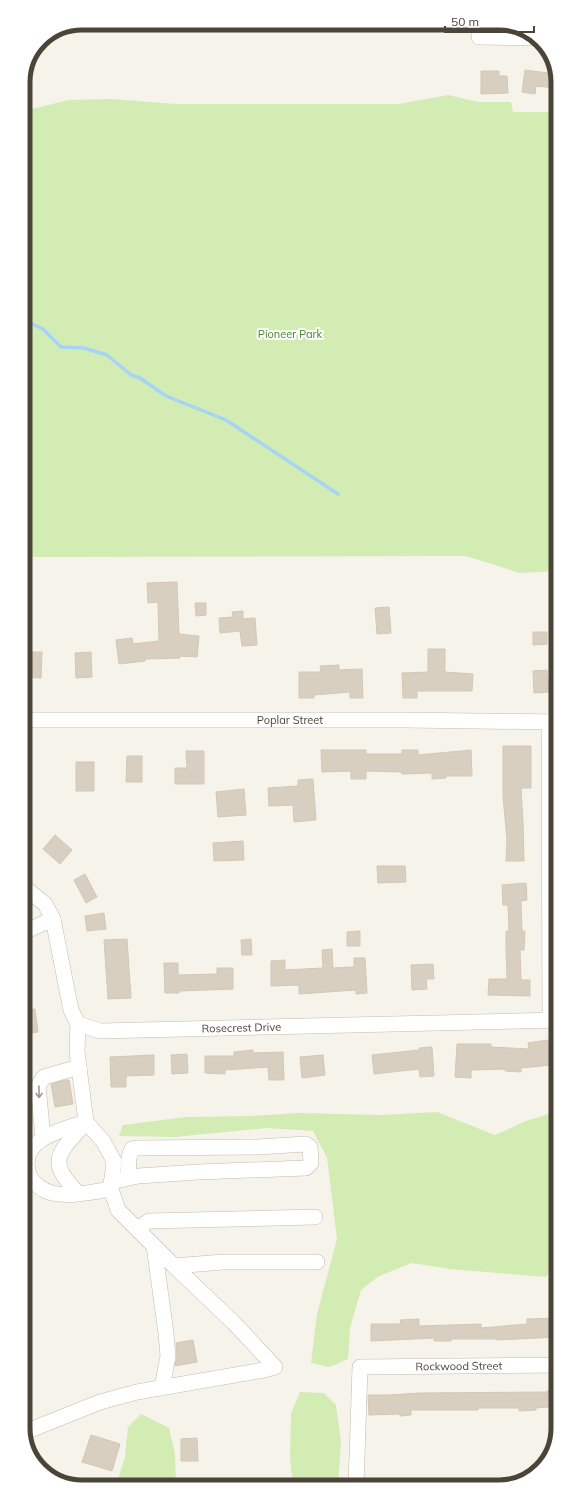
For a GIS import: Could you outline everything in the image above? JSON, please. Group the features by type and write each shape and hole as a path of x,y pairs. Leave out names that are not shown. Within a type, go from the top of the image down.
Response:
{"street":[{"path":"479,37 526,38"},
{"name":"Poplar Street","path":"30,720 406,720 551,722"},
{"path":"30,891 45,904 53,919 71,1010 78,1024 77,1052 86,1122 103,1141 114,1161 111,1186 118,1210 234,1323 274,1367 137,1392 100,1402 30,1430"},
{"path":"30,929 53,919"},
{"name":"Rosecrest Drive","path":"78,1024 100,1031 551,1021"},
{"path":"43,1137 38,1086 44,1077 79,1067"},
{"path":"30,1151 32,1147 43,1137 86,1122"},
{"path":"78,1194 62,1174 59,1162 60,1154 86,1122"},
{"path":"30,1178 39,1186 52,1193 78,1194 111,1186 128,1178 138,1176 306,1168 311,1163 310,1146 306,1144 258,1147 136,1148 132,1149 128,1157 128,1178"},
{"path":"137,1229 149,1221 315,1217"},
{"path":"154,1246 168,1356 162,1388"},
{"path":"174,1266 223,1262 317,1262"},
{"name":"Rockwood Street","path":"356,1480 360,1367 551,1365"}],"green space":[{"name":"Pioneer Park","path":"448,95 478,102 511,102 513,112 551,112 551,571 520,573 466,556 30,557 30,109 69,100 113,99 176,104 399,104"},
{"path":"437,1112 495,1135 526,1121 551,1113 551,1272 546,1277 450,1269 412,1263 379,1276 361,1290 350,1328 348,1359 329,1367 311,1363 317,1314 337,1239 327,1158 313,1131 267,1128 175,1137 119,1136 123,1125 186,1117 252,1116 299,1113 381,1115"},
{"path":"300,1392 324,1393 336,1405 341,1442 338,1480 292,1480 290,1458 291,1413"},
{"path":"141,1414 169,1428 175,1454 176,1480 118,1480 125,1457 128,1427"}],"building":[{"path":"525,70 550,73 551,88 536,86 535,94 522,92"},
{"path":"481,71 499,71 499,76 507,76 508,93 481,94"},
{"path":"177,582 179,634 199,636 197,657 180,656 180,658 145,659 145,661 119,664 116,640 132,638 133,644 159,641 158,602 148,603 147,583"},
{"path":"195,603 206,603 206,615 196,616"},
{"path":"389,607 391,633 377,634 375,608"},
{"path":"243,611 243,619 255,618 257,645 242,646 240,631 220,633 219,618 233,617 232,612"},
{"path":"533,632 547,632 547,644 533,645"},
{"path":"428,649 445,649 445,672 473,674 472,691 417,691 417,698 403,698 402,673 428,672"},
{"path":"30,652 42,652 41,678 30,677"},
{"path":"91,652 92,677 76,678 75,653"},
{"path":"339,665 339,670 362,669 363,698 350,698 350,692 314,695 314,698 299,698 299,672 321,672 320,666"},
{"path":"547,670 549,692 534,693 533,671"},
{"path":"503,746 531,746 531,788 521,788 524,861 506,861 507,839 503,797"},
{"path":"321,750 366,750 366,754 402,754 402,750 418,750 418,755 471,750 472,776 446,776 446,778 432,779 432,773 402,774 402,772 366,771 366,779 351,779 351,771 322,772"},
{"path":"186,751 204,751 204,784 175,784 175,768 187,768"},
{"path":"127,756 142,756 142,782 126,782"},
{"path":"76,762 94,762 94,791 76,791"},
{"path":"313,779 316,820 294,822 293,805 269,806 268,788 298,786 298,780"},
{"path":"244,789 246,815 218,817 216,792"},
{"path":"55,835 72,850 60,864 43,849"},
{"path":"243,841 244,860 214,861 213,843"},
{"path":"377,866 405,866 406,882 378,883"},
{"path":"85,874 97,897 86,903 74,880"},
{"path":"526,883 527,900 521,901 522,931 525,931 524,950 520,950 521,980 530,980 530,996 488,995 489,979 507,979 506,931 509,931 508,905 503,905 502,885"},
{"path":"104,913 106,929 87,931 85,916"},
{"path":"360,931 360,946 347,946 347,932"},
{"path":"127,939 131,998 108,999 104,940"},
{"path":"251,939 252,955 242,955 241,940"},
{"path":"332,949 333,968 354,967 354,958 365,958 367,993 356,994 356,990 299,994 299,985 271,986 271,961 285,960 285,970 323,968 322,950"},
{"path":"164,963 178,963 178,975 217,974 217,968 233,968 233,989 165,993"},
{"path":"433,964 434,979 426,979 427,989 412,990 411,965"},
{"path":"30,1009 35,1009 38,1032 30,1033"},
{"path":"548,1040 551,1065 521,1068 521,1072 505,1071 505,1069 471,1070 471,1078 455,1077 457,1044 491,1044 491,1047 529,1049 528,1043"},
{"path":"432,1047 434,1076 420,1077 419,1069 374,1074 372,1055 419,1050 419,1048"},
{"path":"253,1050 253,1053 283,1052 284,1080 269,1080 268,1067 225,1070 225,1074 205,1073 205,1056 234,1056 234,1052"},
{"path":"187,1054 188,1073 172,1074 171,1055"},
{"path":"154,1055 154,1075 126,1076 126,1087 111,1087 110,1057"},
{"path":"323,1055 325,1075 302,1078 300,1057"},
{"path":"69,1080 73,1104 55,1107 51,1084"},
{"path":"551,1318 551,1337 497,1340 451,1339 451,1341 434,1341 434,1338 371,1341 371,1324 401,1324 400,1320 419,1319 419,1326 481,1324 481,1328 527,1324 527,1319"},
{"path":"193,1340 197,1362 175,1366 177,1355 176,1343"},
{"path":"551,1391 551,1407 536,1408 536,1410 519,1411 519,1408 478,1408 478,1410 411,1410 411,1415 369,1415 368,1395"},
{"path":"91,1435 120,1444 112,1471 82,1462"},
{"path":"197,1438 198,1461 181,1461 181,1439"}],"waterway":[{"path":"30,323 43,329 61,347 84,348 107,355 131,375 140,378 166,396 226,420 338,494"}]}
